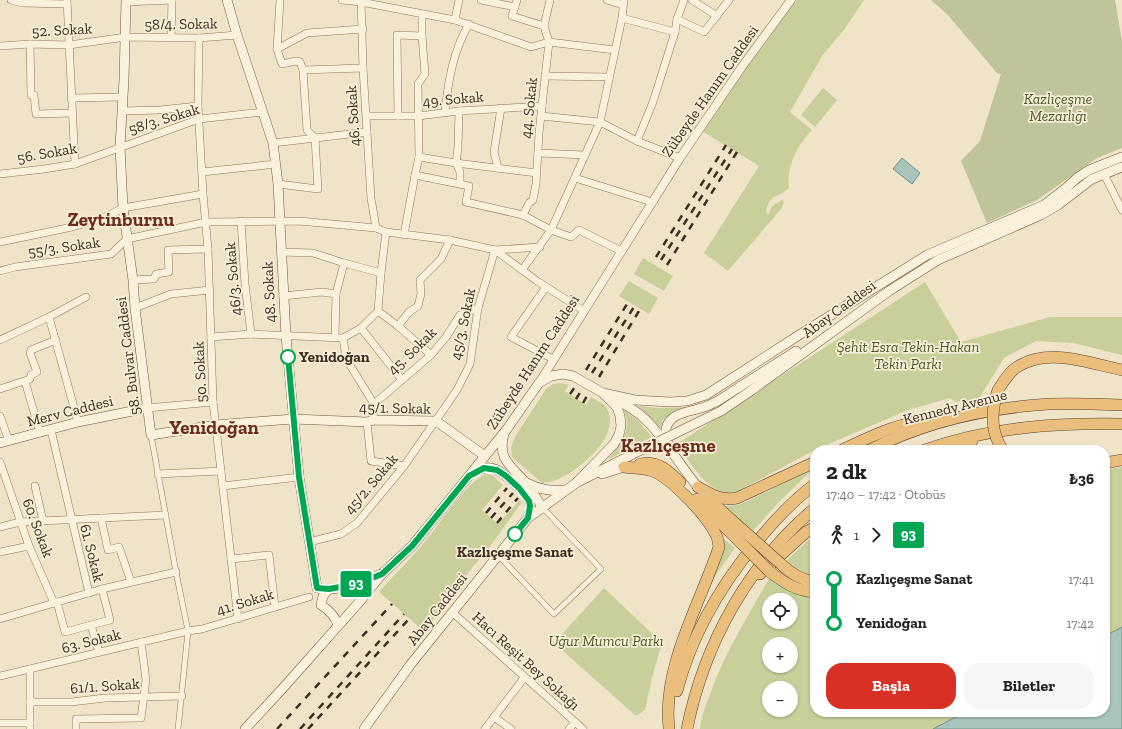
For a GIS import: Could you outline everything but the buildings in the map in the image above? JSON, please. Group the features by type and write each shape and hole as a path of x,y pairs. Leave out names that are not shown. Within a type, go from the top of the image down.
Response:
{"highway":[{"path":"1000,445 996,439 992,422 994,405 998,390 1017,367 1032,360 1045,357 1059,357 1122,370"},
{"name":"Kennedy Avenue","path":"881,445 909,433 978,413 1022,406 1078,404 1122,405"},
{"path":"853,445 904,425 924,420 952,420"},
{"path":"938,445 981,434 1055,424 1122,424"},
{"path":"963,445 981,434"},
{"path":"1110,463 1122,460"},
{"path":"624,467 646,463 656,463 666,468 732,527 781,564 790,573 801,579 810,581"},
{"path":"698,487 717,497 728,500 737,498 810,464"},
{"path":"624,467 650,470 668,480 690,500 715,532 718,540 717,552 691,616 671,685 668,717 669,729"},
{"path":"698,487 770,572 786,584 803,591 810,592"},
{"path":"669,729 679,685 690,652 704,620 726,582 775,520 810,488"},
{"path":"687,729 699,683 716,639 747,584 778,544 810,513"},
{"path":"747,584 764,572 810,530"}],"main road":[{"name":"48. Sokak","path":"227,0 273,143 278,184 283,296 293,419 299,477 317,588"},
{"name":"58. Bulvar Caddesi","path":"126,1 126,37 120,146 123,208 151,435"},
{"name":"Abay Caddesi","path":"603,393 635,400 670,402 687,402 706,395 927,255 1044,205 1076,178 1089,170 1122,157"},
{"name":"Abay Caddesi","path":"364,729 411,664 528,518 576,483 721,411 889,291 938,260 1041,215 1058,206 1092,179 1122,167"},
{"path":"671,451 666,431 668,422 673,418 680,413 702,408 716,402 795,352 830,333"},
{"name":"Abay Caddesi","path":"539,383 551,376 563,374 574,376 603,393 617,407 621,426 619,435 609,451 576,483"},
{"name":"Zübeyde Hanım Caddesi","path":"245,729 362,599 382,574 412,546 507,429 539,383"},
{"path":"603,393 628,406 648,422 698,487"},
{"name":"Merv Caddesi","path":"4,442 78,422 147,408"},
{"name":"45/1. Sokak","path":"151,435 216,425 293,419 436,421 485,456"},
{"path":"507,429 502,442 504,458 543,508"},
{"path":"576,483 624,467"},
{"path":"469,476 484,468 497,470 506,476 519,488 529,501 530,506 528,518"},
{"path":"525,483 542,490 566,490"},
{"path":"317,588 329,589 357,584 382,574"},
{"path":"329,589 323,596 321,604 329,610 336,619 338,625"}],"street":[{"path":"11,0 22,3 67,2 74,164"},
{"path":"126,1 172,0 171,37"},
{"path":"278,184 318,189 315,138 307,130 303,70 300,62 296,61 282,64 277,49 280,0"},
{"path":"342,0 361,1 455,20 531,46 549,42 615,50"},
{"path":"455,20 459,0"},
{"path":"481,0 515,8"},
{"path":"517,0 512,16 544,26 550,0"},
{"path":"522,270 551,230 600,122 622,18 623,2 607,0"},
{"path":"637,141 653,102 684,0"},
{"path":"692,0 717,16"},
{"path":"677,19 704,32 729,0"},
{"name":"Zübeyde Hanım Caddesi","path":"539,383 680,158 741,68 791,0"},
{"name":"46. Sokak","path":"361,1 363,68 371,198 376,228"},
{"path":"404,235 419,157 418,84 425,74 422,14"},
{"path":"622,18 675,32"},
{"path":"444,112 448,81 460,38 469,24"},
{"name":"44. Sokak","path":"522,215 529,202 533,200 537,173 541,116 549,42 544,26"},
{"path":"277,49 307,33 363,29"},
{"name":"58/4. Sokak","path":"126,37 199,38 237,35"},
{"path":"398,116 397,35 422,36"},
{"name":"52. Sokak","path":"0,46 30,44 68,45 126,37"},
{"name":"50. Sokak","path":"199,38 198,106 208,249 213,402 224,486 238,619"},
{"path":"30,44 31,95 34,95 36,114 72,113"},
{"path":"303,70 363,68"},
{"path":"545,76 609,77"},
{"path":"71,98 123,97"},
{"path":"122,111 160,110 198,106"},
{"name":"49. Sokak","path":"367,116 418,116 444,112 542,106"},
{"path":"498,168 494,152 501,108"},
{"path":"459,111 456,164 460,172 460,183"},
{"name":"58/3. Sokak","path":"120,146 199,119 263,112"},
{"path":"541,116 600,122 637,141 680,158"},
{"path":"273,143 367,132"},
{"name":"56. Sokak","path":"0,174 74,164 120,146"},
{"path":"538,153 585,155"},
{"path":"419,157 456,164 537,173"},
{"path":"202,172 276,164"},
{"path":"1104,174 1122,210"},
{"path":"415,175 469,186 466,202 522,215 551,230 571,237 579,230 621,252"},
{"path":"575,178 652,202"},
{"path":"0,242 72,227 101,219 123,208 203,194"},
{"name":"46/3. Sokak","path":"241,221 245,284 251,334"},
{"path":"127,239 206,222 299,221 376,228 386,232 450,240 496,250 540,247"},
{"path":"211,337 251,334 339,338 361,328 378,311 386,232"},
{"name":"55/3. Sokak","path":"0,271 111,254 127,239"},
{"path":"398,326 409,312 418,306 421,294 420,280 441,259 450,240"},
{"path":"133,280 154,279 156,274 169,272 168,250 208,249"},
{"path":"496,250 546,287 584,311"},
{"name":"45/3. Sokak","path":"436,421 457,390 470,364 478,308 496,250"},
{"path":"281,252 313,253 381,273"},
{"path":"344,263 336,294 339,338 346,357 374,404 370,421 371,461 404,466"},
{"path":"546,287 511,337 553,359"},
{"path":"135,308 171,294 210,290"},
{"path":"283,296 322,292 336,294"},
{"path":"0,340 49,317 86,297"},
{"name":"45. Sokak","path":"374,404 431,355 446,337 460,315 478,308"},
{"path":"378,311 398,326 431,355"},
{"path":"49,317 78,422"},
{"path":"361,328 402,380"},
{"path":"0,389 25,382 30,379 31,375 37,372 30,353 31,350 56,340"},
{"path":"25,382 40,433"},
{"path":"147,408 213,402"},
{"path":"0,416 4,442"},
{"name":"45/2. Sokak","path":"309,542 341,534 357,523 404,466 436,421"},
{"name":"61. Sokak","path":"51,430 89,593"},
{"name":"58. Bulvar Caddesi","path":"151,435 188,631 178,729"},
{"name":"60. Sokak","path":"0,462 29,546 55,603 65,632 91,625"},
{"path":"158,474 221,471"},
{"path":"224,486 299,477"},
{"path":"35,486 43,520"},
{"path":"498,555 554,614 602,569 543,508"},
{"path":"0,527 20,522 43,520 165,515"},
{"path":"101,518 108,550 119,546 131,582"},
{"path":"0,552 29,546"},
{"path":"231,559 269,555 275,607"},
{"path":"0,619 102,589 176,572"},
{"path":"317,588 309,597 321,604"},
{"path":"99,652 91,625 110,620 102,589"},
{"name":"41. Sokak","path":"188,631 202,629 238,619 309,597"},
{"name":"Hacı Reşit Bey Sokağı","path":"452,612 524,678 583,729"},
{"name":"63. Sokak","path":"0,676 188,631"},
{"path":"76,729 76,719 141,718 146,680 141,642"},
{"path":"0,723 30,726 30,669"},
{"path":"486,729 524,678"},
{"name":"61/1. Sokak","path":"30,702 71,702 105,698 182,696"},
{"path":"494,717 511,729"},
{"path":"569,729 575,722"}],"green space":[{"path":"797,0 864,0 844,30 822,56 790,112 812,130 802,142 794,156 789,172 789,188 772,199 766,212 768,215 772,206 782,200 784,202 781,209 728,271 704,253 759,166 702,131 780,19"},
{"name":"Kazlıçeşme Mezarlığı","path":"931,0 1115,0 1122,41 1122,148 1097,158 1037,200 987,223 961,161 980,141 1001,74 997,73 947,14"},
{"path":"823,88 837,100 815,127 801,115"},
{"path":"643,258 673,276 664,291 634,274"},
{"path":"629,281 658,298 649,314 619,296"},
{"name":"Şehit Esra Tekin-Hakan Tekin Parkı","path":"925,282 961,342 1050,317 1122,317 1122,355 1073,343 1036,341 1004,358 978,400 956,402 950,398 908,410 827,445 810,445 810,453 740,490 733,492 728,493 720,491 705,481 698,474 677,444"},
{"path":"561,383 569,385 565,391 586,405 591,397 605,406 610,418 609,430 604,441 595,452 574,470 554,481 542,483 512,457 511,447 515,437 546,389 553,384"},
{"path":"639,406 658,408 692,407 674,411 663,420 660,429"},
{"path":"624,410 638,421 652,437 607,460 623,439 625,434 627,423"},
{"path":"1122,467 1122,627 1110,633 1110,469"},
{"path":"809,470 810,472 778,503 753,531 725,506 738,505 748,501"},
{"path":"487,474 492,475 503,485 482,510 498,524 520,500 522,502 491,545 449,596 425,632 379,592 433,532 464,492 480,477"},
{"path":"723,538 735,548 714,578 712,577 722,557"},
{"path":"810,539 810,576 801,574 785,562"},
{"path":"770,577 810,594 810,717 956,717 933,729 700,729 705,709 722,666"},
{"name":"Uğur Mumcu Parkı","path":"604,588 662,643 645,710 636,716 554,643"}],"water":[{"path":"902,158 920,173 912,184 893,169"},
{"path":"1122,627 1122,729 933,729 956,717 1110,717 1110,633"}],"railway":[{"path":"656,257 726,145"},
{"path":"661,260 732,149"},
{"path":"667,265 737,152"},
{"path":"586,370 627,304"},
{"path":"592,373 634,307"},
{"path":"599,377 639,311"},
{"path":"570,394 575,387"},
{"path":"576,399 581,391"},
{"path":"583,403 587,396"},
{"path":"486,513 507,488"},
{"path":"491,518 513,493"},
{"path":"497,523 518,498"},
{"path":"277,729 392,604"},
{"path":"300,729 404,614"},
{"path":"308,729 409,619"}],"bus line":[{"name":"93","path":"288,357 299,477 317,588 329,589 357,584 382,574 412,546 469,476 484,468 497,470 506,476 525,494 529,501 530,506 528,518 515,534"}],"place":[{"name":"Yenidoğan","path":"288,357"},
{"name":"Kazlıçeşme Sanat","path":"515,534"}],"district":[{"name":"Zeytinburnu","path":"121,219"},
{"name":"Yenidoğan","path":"214,427"},
{"name":"Kazlıçeşme","path":"668,445"}]}
